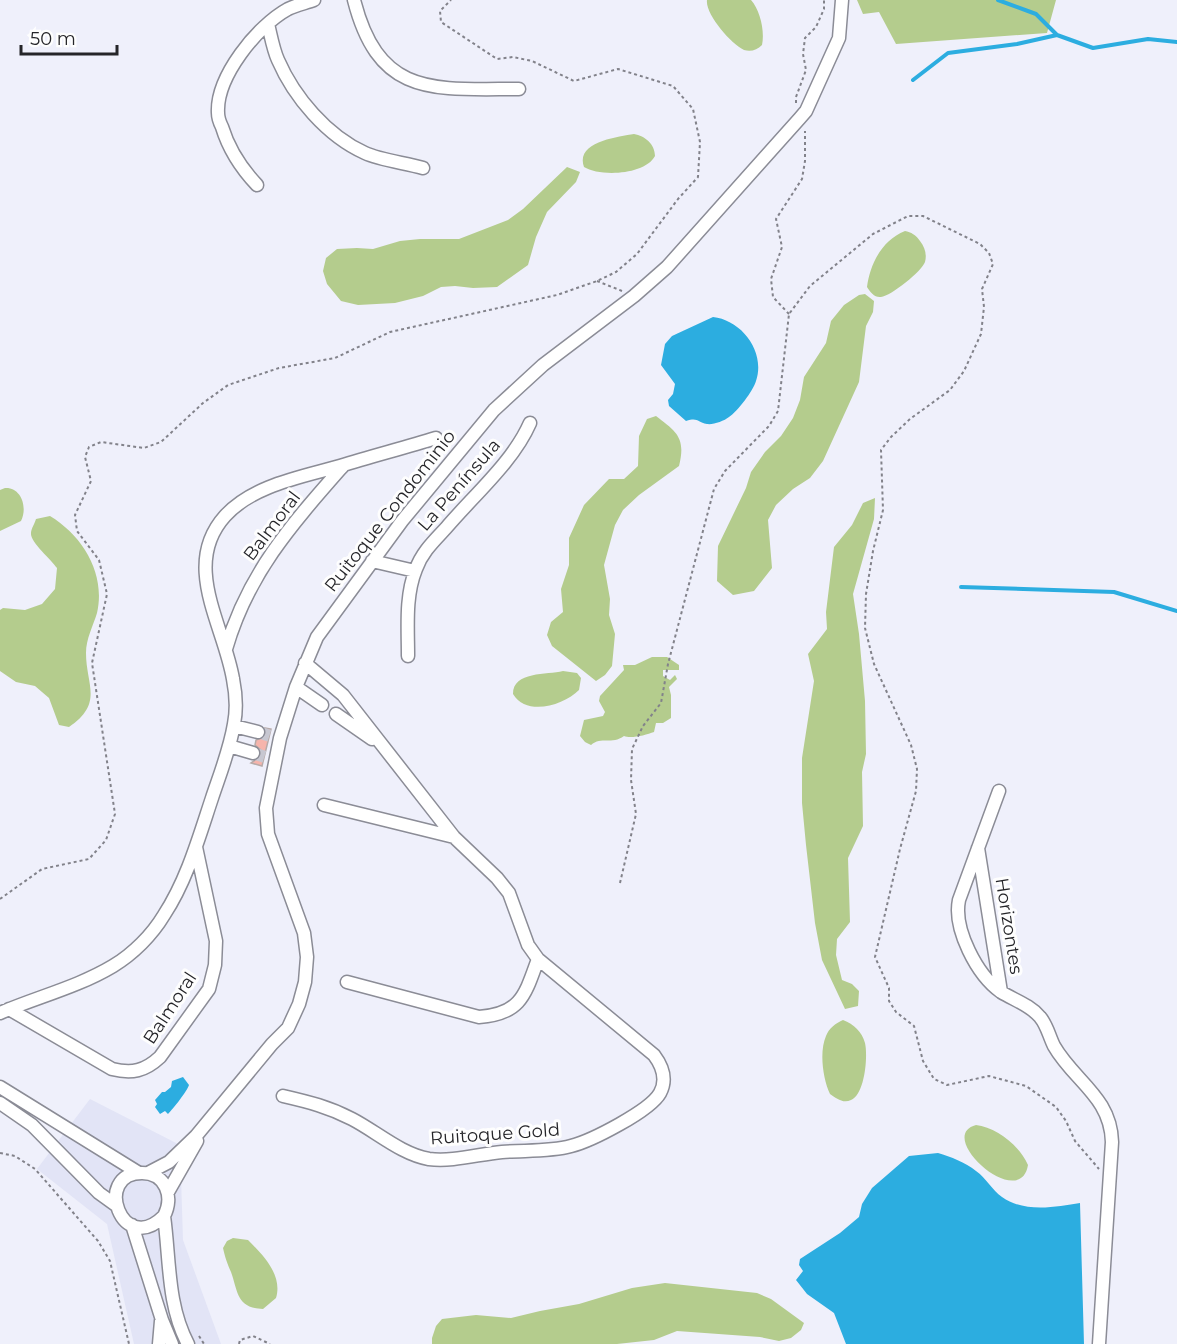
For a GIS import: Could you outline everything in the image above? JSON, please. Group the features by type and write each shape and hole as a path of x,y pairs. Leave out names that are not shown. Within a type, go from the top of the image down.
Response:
{"street":[{"path":"257,185 240,167 227,144 218,114 220,95 231,69 244,48 268,24 288,9 314,0"},
{"path":"354,0 360,25 371,46 384,63 403,75 423,85 447,89 519,89"},
{"name":"Ruitoque Condominio","path":"117,1206 115,1196 123,1180 169,1162 196,1136 272,1044 288,1028 305,982 308,957 304,933 268,834 264,756 269,735 296,687 316,637 402,521 494,410 543,365 634,296 667,267 806,111 839,38 842,0"},
{"path":"268,24 277,58 291,84 310,109 336,136 366,154 423,168"},
{"name":"La Península","path":"408,656 408,604 415,571 423,553 501,467 524,436 530,423"},
{"name":"Balmoral","path":"5,1011 113,966 142,943 164,915 181,884 196,847 234,726 235,697 226,649 209,597 205,575 205,556 211,538 225,516 245,500 286,481 436,438"},
{"name":"Balmoral","path":"226,649 241,607 273,550 293,522 343,465"},
{"path":"372,561 415,571"},
{"name":"Ruitoque Gold","path":"283,1096 328,1107 411,1154 430,1159 568,1147 611,1130 655,1100 664,1083 664,1073 654,1055 538,959 528,945 509,894 497,878 454,837 343,695 305,663"},
{"path":"296,687 322,705"},
{"name":"Ruitoque Gold","path":"336,714 381,745"},
{"path":"234,726 269,735"},
{"path":"229,746 264,756"},
{"name":"Horizontes","path":"999,791 958,900 957,910 958,922 973,960 1001,992"},
{"name":"Ruitoque Gold","path":"324,805 454,837"},
{"name":"Balmoral","path":"5,1011 112,1068 125,1072 138,1071 151,1066 209,989 215,965 216,941 196,847"},
{"name":"Horizontes","path":"978,847 1001,992"},
{"path":"347,982 479,1017 493,1016 507,1011 518,1002 527,989 538,959"},
{"path":"1001,992 1031,1009 1040,1017 1062,1058 1098,1098 1111,1129 1100,1344"},
{"path":"0,1087 143,1173 161,1180 168,1192"},
{"path":"0,1103 32,1125 99,1193 117,1206 118,1214 132,1225 162,1320 172,1344"},
{"name":"Ruitoque Condominio","path":"188,1344 181,1330 172,1291 164,1216 168,1208 168,1192 197,1142 196,1136"},
{"path":"132,1225 150,1226 164,1216"},
{"path":"159,1344 162,1320"}],"path":[{"path":"0,899 42,869 89,859 106,840 115,814 92,663 106,594 99,560 77,531 75,515 91,481 85,457 89,447 101,442 144,448 160,442 203,403 228,385 279,368 335,358 390,332 556,295 597,281 616,272 637,254 678,199 698,177 700,142 693,109 673,86 618,69 574,81 532,61 513,57 497,59 441,22 440,11 451,0"},
{"path":"789,314 773,297 771,279 782,247 776,219 802,178 806,134 796,108 796,97 806,70 803,54 805,38 816,27 824,9 824,0"},
{"path":"620,883 636,814 631,780 633,749 643,726 661,704 668,664 714,489 725,471 769,426 778,411 789,314 810,286 873,234 908,216 923,216 980,244 989,253 993,264 982,289 984,307 981,334 964,371 950,390 910,419 881,450 884,510 873,552 866,594 865,628 874,664 910,745 917,769 916,791 875,957 889,988 889,1001 896,1012 914,1026 923,1061 934,1079 947,1085 989,1076 1026,1086 1056,1107 1066,1121 1075,1141 1109,1183"},
{"path":"597,281 634,296"},
{"path":"0,1153 15,1156 35,1169 98,1241 110,1261 129,1344"},
{"path":"238,1344 240,1340 253,1336 270,1344"}],"shaded area":[{"path":"90,1099 180,1145 183,1240 221,1344 134,1344 107,1224 37,1169"}],"green space":[{"path":"707,0 751,0 761,21 762,45 751,51 739,47 714,20 707,6"},
{"path":"857,0 1056,0 1047,33 896,44 879,12 863,14"},
{"path":"634,134 651,144 655,156 650,162 632,170 611,173 584,167 583,159 591,146 608,139"},
{"path":"567,167 580,172 576,182 547,212 536,237 528,265 497,287 441,287 423,296 395,303 358,305 341,301 327,284 323,271 326,258 337,249 373,249 400,241 420,239 459,239 508,220 523,209"},
{"path":"905,231 915,235 922,243 926,254 925,262 899,288 886,296 877,297 867,287 874,262 890,240"},
{"path":"865,294 874,301 873,312 866,326 859,382 823,461 810,478 793,489 776,505 768,520 772,568 754,591 733,595 717,581 718,546 746,488 751,472 793,418 800,400 804,377 826,343 831,321 844,305 859,295"},
{"path":"656,416 678,436 681,449 679,466 639,495 623,510 615,525 604,565 610,599 609,615 615,634 612,666 596,681 552,646 547,635 551,622 563,612 561,589 569,565 569,538 584,505 609,479 624,479 638,466 639,436 647,419"},
{"path":"5,488 19,494 24,510 21,521 0,531 0,490"},
{"path":"875,498 874,519 853,594 865,701 866,754 862,772 863,826 848,858 850,922 837,939 836,955 842,980 852,984 859,991 858,1006 845,1009 822,960 815,923 806,845 802,803 802,758 814,681 808,654 827,629 826,612 834,547 852,525 863,503"},
{"path":"50,516 62,524 82,545 95,570 98,584 97,613 86,648 90,701 80,718 69,727 59,725 49,698 35,686 16,682 0,671 0,610 3,608 25,610 42,604 55,589 57,568 37,546 31,533 36,519"},
{"path":"652,657 667,657 679,665 679,670 663,670 663,676 670,680 675,675 677,679 669,687 671,718 663,723 656,723 654,732 647,734 634,737 624,736 620,739 595,742 591,745 585,742 580,736 584,720 603,716 605,712 599,701 600,696 624,670 623,665 635,665"},
{"path":"563,671 577,673 581,678 579,690 564,700 536,707 519,701 513,694 514,687 525,678"},
{"path":"843,1020 854,1026 862,1035 866,1057 860,1090 851,1100 845,1101 830,1094 825,1081 822,1057 827,1033"},
{"path":"976,1125 991,1129 1019,1151 1028,1165 1022,1178 1011,1181 997,1176 983,1167 972,1155 965,1143 966,1132"},
{"path":"233,1238 248,1240 274,1273 277,1281 276,1298 263,1309 254,1308 243,1302 237,1292 223,1248 227,1241"},
{"path":"665,1283 757,1293 771,1299 804,1323 801,1330 791,1338 779,1341 760,1337 677,1331 654,1340 617,1344 432,1344 436,1326 442,1319 476,1315 511,1318 579,1304 632,1288"}],"water":[{"path":"713,317 733,324 749,339 757,359 756,381 745,400 727,418 709,424 695,420 686,421 669,406 668,400 673,394 675,384 661,365 665,344 672,336"},
{"path":"183,1077 189,1085 186,1091 168,1114 165,1111 160,1114 155,1107 157,1104 155,1100 171,1087 172,1081"},
{"path":"938,1153 972,1168 998,1194 1011,1202 1040,1208 1080,1203 1084,1344 846,1344 834,1313 807,1294 796,1280 803,1271 799,1265 800,1259 840,1233 859,1217 862,1204 872,1188 909,1156"}],"building":[{"path":"265,728 271,729 262,766 251,763 261,756 261,750 255,745 256,740 264,737"}],"waterway":[{"path":"998,0 1036,14 1057,35 1093,48 1148,39 1177,42"},
{"path":"913,80 948,53 1017,44 1057,35"},
{"path":"961,587 1114,592 1177,611"}],"tunnel":[{"path":"258,732 270,736"},
{"path":"253,753 265,757"}]}
